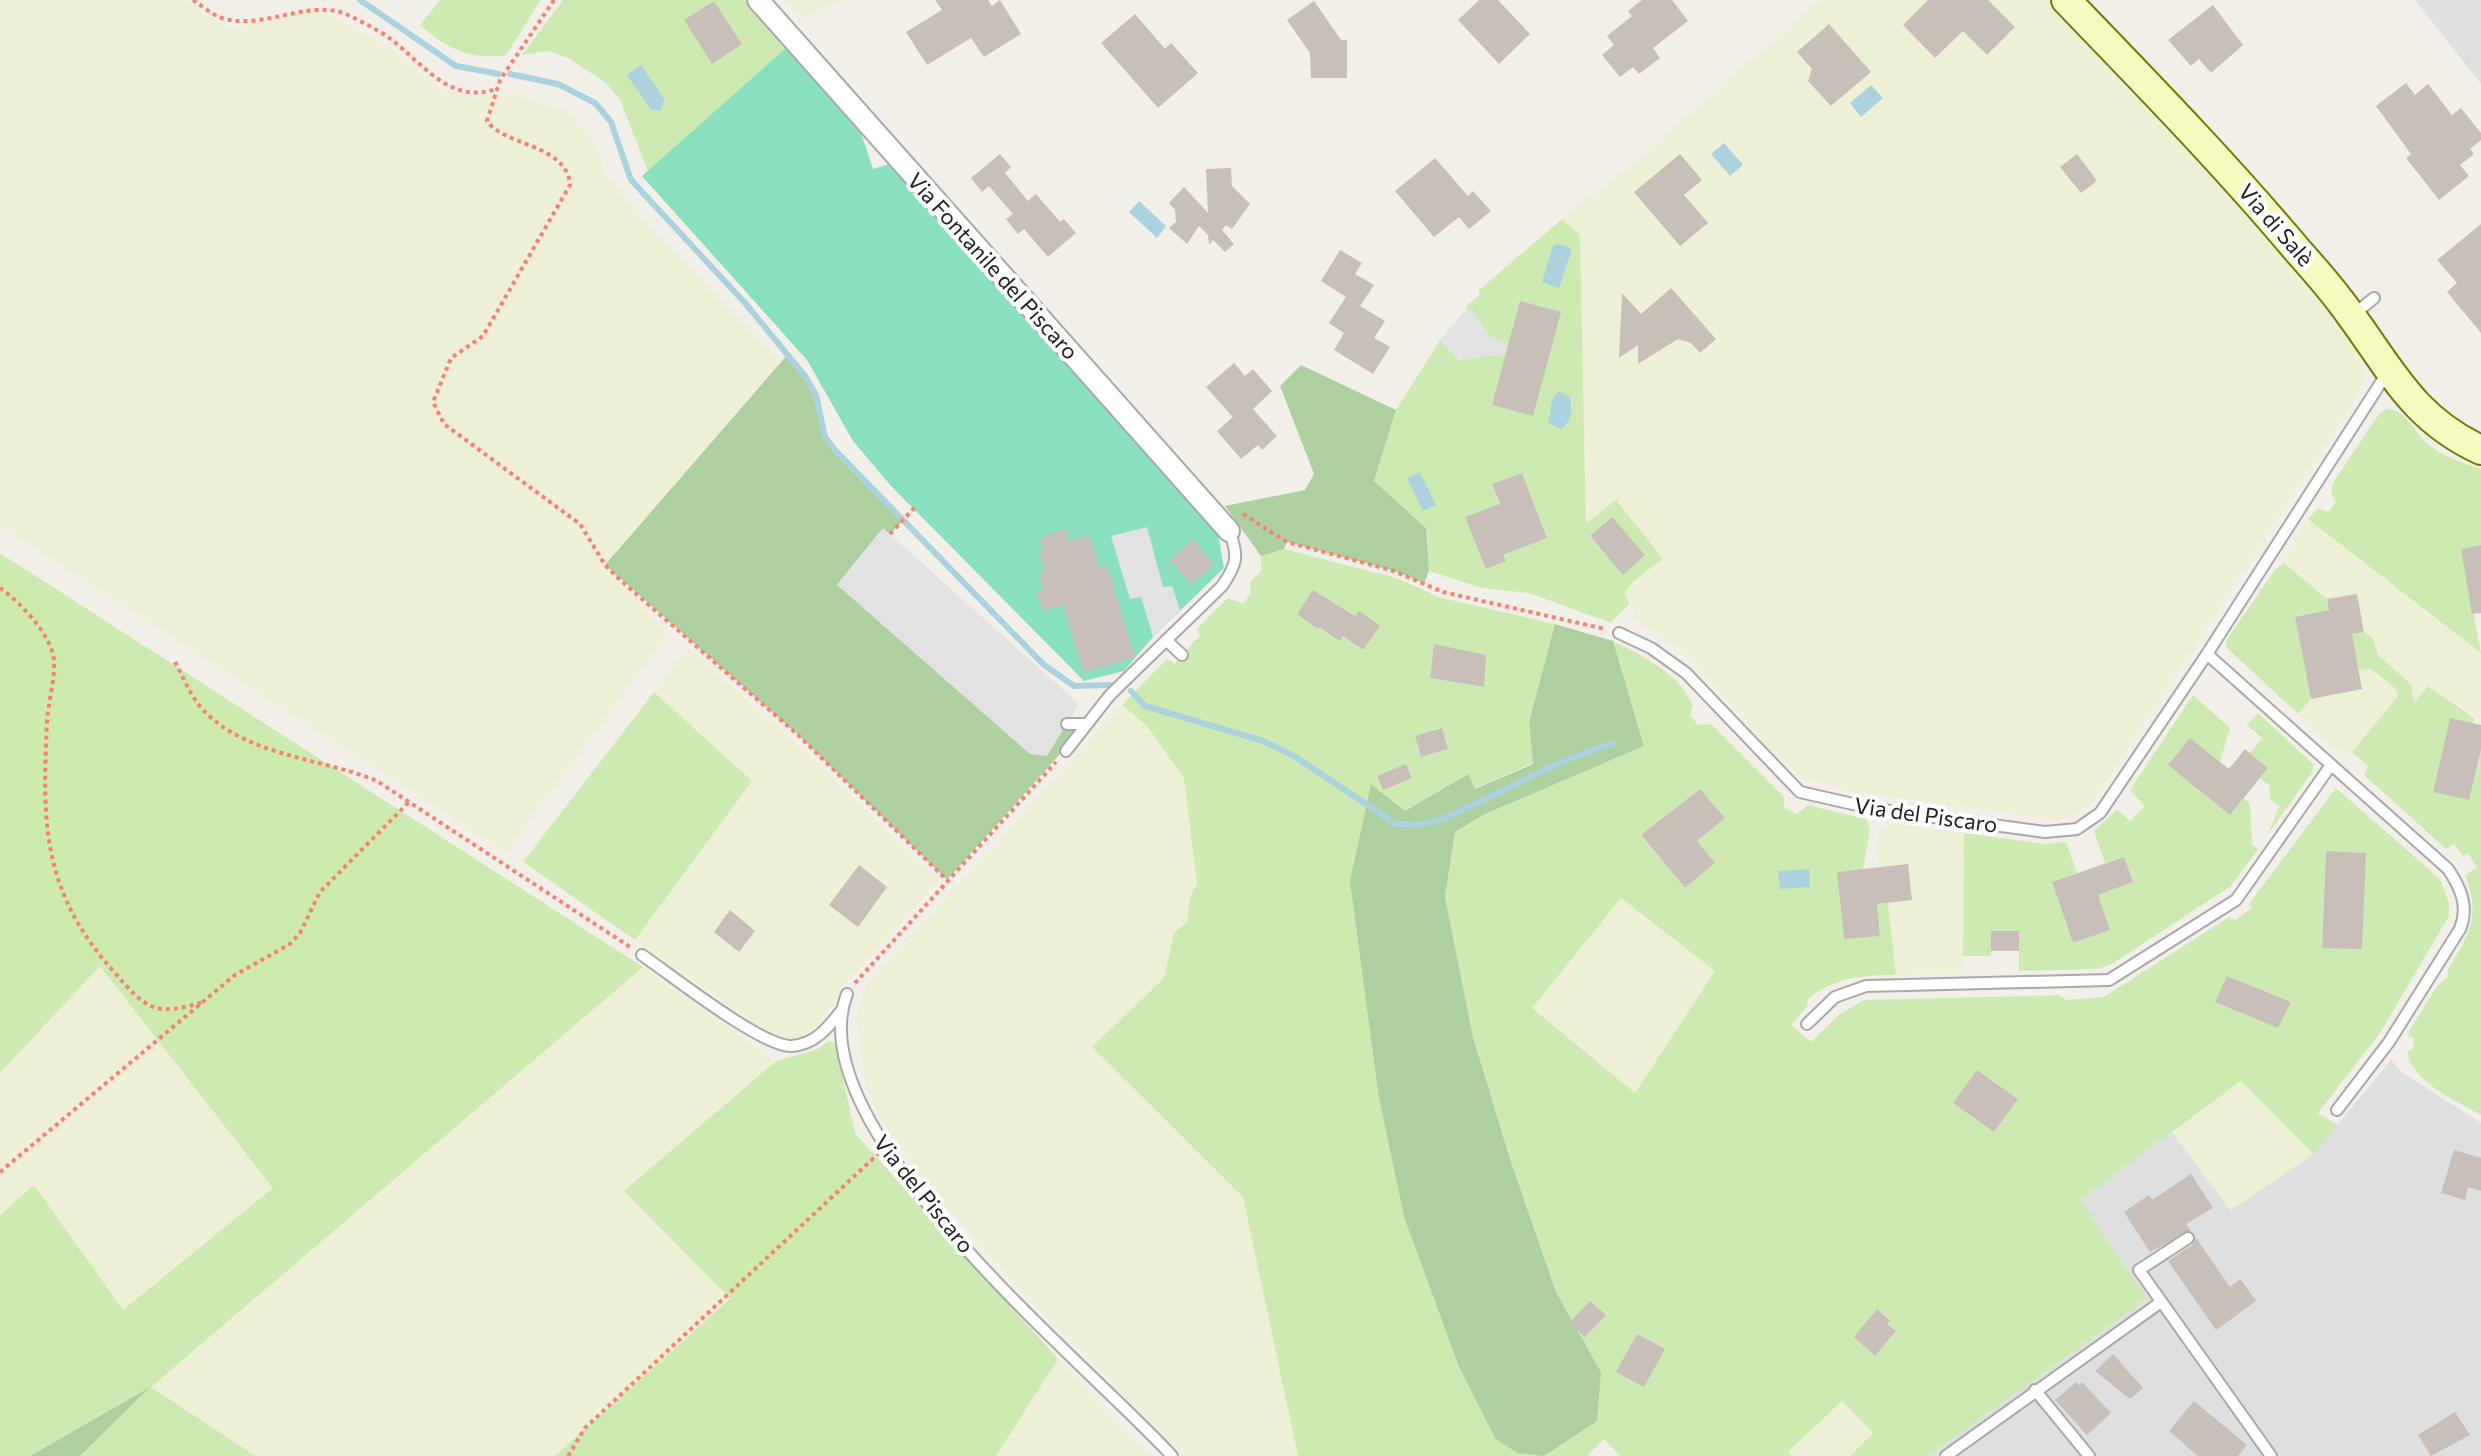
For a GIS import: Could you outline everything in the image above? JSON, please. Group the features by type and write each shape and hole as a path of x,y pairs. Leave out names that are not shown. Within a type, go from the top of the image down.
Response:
{"main road":[{"name":"Via di Salè","path":"2066,0 2231,173 2352,316 2387,373 2429,418 2481,450"}],"street":[{"name":"Via Fontanile del Piscaro","path":"758,0 1223,524"}],"lane":[{"path":"2352,316 2374,298"},
{"name":"Via del Piscaro","path":"1619,633 1651,648 1686,673 1784,780 1800,792 1875,809 2045,832 2077,829 2100,813 2207,654 2387,373"},
{"path":"1066,751 1110,695 1222,586 1237,566 1236,548 1223,524"},
{"path":"1166,640 1182,655"},
{"path":"2207,654 2448,869 2461,890 2464,912 2460,929 2392,1038 2337,1110"},
{"path":"1067,724 1087,724"},
{"path":"1807,1024 1835,997 1866,986 2109,980 2236,900 2331,765"},
{"path":"642,955 752,1031 781,1045 791,1046 814,1039 826,1031 841,1011"},
{"name":"Via del Piscaro","path":"847,994 841,1011 841,1037 851,1081 873,1131 1005,1292 1139,1420 1172,1456"},
{"path":"2188,1238 2139,1270 2271,1456"},
{"path":"1946,1456 2161,1302"},
{"path":"2035,1390 2089,1456"}],"path":[{"path":"193,0 219,17 249,20 310,5 328,6 390,38 445,85 472,93 496,89"},
{"path":"554,0 515,54 496,89 488,112 492,127 519,138 559,163 570,175 570,185 483,336 451,358 433,402 436,413 444,424 580,524 605,565 618,578 798,735 947,880"},
{"path":"890,534 915,507"},
{"path":"1223,524 1241,514 1287,542 1394,571 1443,592 1547,613 1619,633"},
{"path":"0,588 31,619 54,659 43,799 57,880 74,919 98,954 142,1004 157,1010 181,1009 205,1001"},
{"path":"175,662 193,698 244,739 266,750 346,768 392,791 642,955"},
{"path":"847,994 861,973 1066,751"},
{"path":"0,1172 247,965 290,944 300,933 320,892 409,802"},
{"path":"568,1456 585,1428 885,1147"}],"shaded area":[{"path":"2415,0 2481,0 2481,84"},
{"path":"1472,310 1489,336 1508,344 1506,354 1459,360 1440,340 1463,313"},
{"path":"1147,527 1163,587 1172,586 1180,610 1153,637 1141,597 1130,599 1111,536"},
{"path":"883,528 1079,704 1047,756 1030,754 837,585"},
{"path":"2391,1060 2402,1072 2481,1123 2481,1456 1928,1456 2147,1299 2079,1200 2172,1132 2231,1210 2313,1154"}],"green space":[{"path":"0,0 187,0 230,29 311,9 324,11 389,48 440,89 472,97 516,94 564,110 583,127 599,153 607,177 648,226 780,361 606,565 667,634 506,852 0,525"},
{"path":"440,0 541,0 506,55 481,56 460,51 440,41 420,25"},
{"path":"563,0 745,0 786,48 648,171 620,100 606,83 568,58 548,51 522,55","holes":["714,1 742,44 712,63 684,20","641,66 665,100 654,108 627,75"]},
{"path":"787,0 844,0 803,17"},
{"path":"1821,0 1928,0 1903,25 1935,58 1963,31 1987,55 1988,0 2049,0 2254,216 2351,335 2366,373 2357,396 2093,802 2071,818 2055,820 1848,791 1805,779 1773,754 1685,652 1638,621 1625,592 1663,559 1615,500 1586,524 1586,454 1562,219 1587,195 1594,198","holes":["1829,24 1871,72 1831,106 1809,81 1812,69 1797,52","1680,154 1701,180 1688,191 1687,198 1708,223 1634,192","1671,288 1716,338 1700,353 1691,343 1678,339 1639,364 1638,345 1619,358 1622,294 1641,314"]},
{"path":"786,48 860,130 873,169 889,164 1218,533 1224,568 1153,637 1124,671 1084,681 891,486 853,441 807,360 642,176"},
{"path":"1562,219 1580,235 1586,523 1616,500 1663,559 1634,581 1625,592 1629,604 1611,623 1529,593 1482,588 1429,571 1426,528 1374,481 1396,410 1440,340 1459,360 1499,343 1489,336 1472,310 1466,311 1467,305 1479,296 1479,290","holes":["1559,391 1572,403 1567,426 1548,416","1522,473 1547,538 1503,555 1505,561 1486,569 1466,517 1486,509 1496,535 1500,505 1492,484","1611,518 1645,555 1623,574 1590,537"]},
{"path":"788,354 816,395 825,437 905,519 890,534 882,529 837,585 1067,724 1087,724 947,880 798,735 605,565"},
{"path":"1301,365 1396,410 1374,481 1426,528 1429,571 1424,583 1394,571 1287,542 1284,549 1261,556 1225,506 1305,490 1314,474 1280,386"},
{"path":"2386,409 2405,417 2435,449 2481,469 2481,545 2461,549 2481,653 2308,519 2318,508 2328,512 2336,502 2331,493 2333,483 2379,414"},
{"path":"2308,519 2481,653 2481,719 2428,686 2412,706 2415,699 2409,681 2377,654 2373,638 2364,632 2357,594 2327,599 2283,562"},
{"path":"1284,549 1393,577 1442,598 1555,624 1529,722 1533,763 1474,789 1467,774 1405,811 1371,784 1379,1098 1404,1217 1459,1367 1495,1438 1601,1372 1556,1292 1510,1159 1473,1037 1445,897 1455,832 1483,815 1644,746 1613,641 1670,675 1687,694 1693,706 1690,715 1698,725 1711,724 1784,797 1784,808 1797,814 1808,805 1866,819 1870,829 1863,869 1837,872 1844,939 1880,935 1877,904 1888,903 1896,975 1838,982 1808,999 1807,1007 1791,1025 1811,1042 1841,1013 1864,1000 2059,995 2066,1000 2104,997 2229,917 2235,920 2252,908 2250,903 2336,788 2440,879 2449,903 2449,916 2380,1033 2318,1113 2337,1125 2313,1154 2241,1081 2080,1200 2147,1299 1928,1456 1850,1456 1873,1433 1842,1401 1788,1452 1791,1456 1620,1456 1604,1439 1587,1456 1298,1456 1243,1197 1092,1047 1164,978 1174,933 1187,922 1190,897 1197,884 1184,778 1147,726 1122,705 1167,659 1175,663 1200,635 1197,629 1228,598 1243,604 1251,593 1250,582 1261,571 1261,556","holes":["1313,591 1355,616 1359,611 1363,650 1343,636 1340,640 1297,614","1434,644 1484,687 1430,678","1442,728 1448,749 1421,757 1415,736","1406,765 1412,778 1383,790 1378,776","1700,789 1725,818 1697,841 1715,863 1685,888 1641,836","2326,851 2365,853 2362,949 2322,947","1621,898 1715,971 1635,1093 1532,1008","2227,977 2291,1002 2278,1028","1977,1070 2018,1099 1994,1132 1954,1103","1877,1309 1890,1319 1887,1324 1896,1332 1876,1355 1855,1337"]},
{"path":"0,553 643,967 776,1061 624,1191 730,1299 555,1456 256,1456 150,1387 30,1456 0,1456"},
{"path":"0,553 643,967 151,1387 256,1456 80,1456 146,1389 30,1456 0,1456 0,1215 34,1185 123,1310 273,1188 100,966 0,1073"},
{"path":"2284,563 2327,599 2329,610 2295,617 2311,699 2298,714 2226,647 2227,639 2275,570"},
{"path":"1555,624 1613,641 1644,746 1483,815 1455,832 1445,897 1473,1037 1510,1159 1556,1292 1601,1372 1597,1421 1544,1456 1517,1453 1495,1438 1459,1367 1404,1217 1379,1098 1350,881 1371,784 1405,811 1468,774 1475,789 1533,764 1529,722"},
{"path":"2364,632 2373,638 2378,655 2411,684 2414,703 2428,686 2474,718 2473,724 2450,719 2433,791 2469,800 2481,752 2481,1115 2427,1082 2411,1063 2407,1052 2413,1048 2414,1038 2408,1036 2409,1031 2438,985 2449,976 2447,971 2471,925 2472,903 2465,875 2477,867 2468,853 2463,856 2454,844 2446,849 2364,775 2368,766 2352,752 2398,696 2395,688 2370,668 2359,670 2355,652 2334,638"},
{"path":"688,648 789,737 939,881 841,988 842,993 814,1029 800,1037 785,1038 762,1029 635,940 752,781 654,692"},
{"path":"2370,668 2395,688 2398,696 2347,758 2298,714 2311,699 2362,689 2359,670"},
{"path":"654,692 752,781 635,940 523,862"},
{"path":"2193,695 2230,728 2220,762 2190,738 2169,765 2230,814 2244,798 2250,803 2252,844 2258,849 2231,886 2112,964 2097,969 2019,971 2019,931 1991,931 1991,956 1963,956 1964,833 2045,844 2066,842 2077,873 2052,882 2073,943 2110,930 2098,895 2133,882 2124,857 2105,863 2094,831 2117,809 2130,821 2145,806 2130,790"},
{"path":"1122,705 1147,726 1184,778 1197,884 1190,897 1188,922 1171,941 1164,978 1092,1047 1243,1197 1298,1456 1184,1456 1013,1282 934,1193 879,1117 866,1087 856,1018 866,985"},
{"path":"2258,713 2314,765 2311,774 2268,834 2279,806 2270,799 2270,786 2260,778 2268,768 2250,753 2262,738 2247,725"},
{"path":"1893,823 1964,833 1963,974 1896,975 1888,903 1911,900 1879,867 1876,847 1880,830"},
{"path":"1621,898 1715,971 1635,1093 1532,1008"},
{"path":"829,1041 835,1044 855,1133 1058,1359 996,1456 555,1456 730,1299 624,1191 776,1061 816,1050"},
{"path":"2241,1081 2313,1154 2230,1210 2172,1132"},
{"path":"1058,1359 1150,1456 996,1456"},
{"path":"150,1387 80,1456 30,1456"},
{"path":"1842,1401 1873,1433 1850,1456 1791,1456 1787,1453"}],"water":[{"path":"641,65 665,100 660,111 651,110 627,75"},
{"path":"1871,85 1883,98 1861,117 1850,103"},
{"path":"1724,143 1743,165 1730,176 1711,154"},
{"path":"1139,201 1166,226 1157,238 1129,212"},
{"path":"1558,244 1570,248 1571,252 1559,288 1542,282 1553,246"},
{"path":"1558,391 1569,396 1571,405 1570,418 1561,429 1548,423 1552,400"},
{"path":"1420,472 1436,505 1423,511 1407,478"},
{"path":"1809,869 1810,887 1780,889 1778,871"}],"building":[{"path":"935,0 988,0 992,6 1000,0 1021,34 984,57 971,38 927,65 906,32 942,10"},
{"path":"1479,0 1498,0 1530,34 1499,64 1458,20"},
{"path":"1642,0 1672,0 1688,21 1653,48 1660,58 1639,74 1633,67 1620,77 1602,55 1614,45 1607,36 1632,16 1628,11"},
{"path":"1928,0 1988,0 2015,27 1987,55 1963,31 1935,58 1903,25"},
{"path":"714,1 742,44 712,64 684,20"},
{"path":"1314,1 1341,40 1347,40 1347,78 1311,78 1310,53 1287,20"},
{"path":"2213,5 2243,45 2211,73 2199,59 2191,66 2168,40"},
{"path":"1135,14 1165,49 1171,43 1198,73 1158,108 1101,43"},
{"path":"1829,24 1871,72 1831,106 1808,81 1812,69 1797,52"},
{"path":"2406,83 2415,95 2428,84 2452,115 2461,108 2481,133 2481,140 2470,149 2474,154 2460,165 2469,176 2439,200 2406,158 2411,154 2376,106"},
{"path":"1000,154 1011,167 1005,173 1028,201 1036,194 1060,222 1064,219 1076,233 1048,257 1024,229 1018,234 1006,219 1013,214 989,186 982,192 971,178"},
{"path":"1680,154 1702,180 1684,195 1708,223 1680,246 1634,192"},
{"path":"2077,154 2097,181 2081,193 2060,167"},
{"path":"1435,158 1468,196 1473,191 1491,211 1469,229 1459,217 1434,237 1395,191"},
{"path":"1231,168 1232,186 1250,204 1232,229 1226,225 1222,230 1234,244 1225,252 1213,240 1209,245 1208,235 1199,226 1187,244 1169,228 1176,222 1175,210 1169,203 1184,187 1208,213 1206,169"},
{"path":"2481,224 2481,333 2447,292 2457,283 2437,260"},
{"path":"1340,250 1362,263 1355,274 1374,285 1360,306 1385,321 1374,338 1390,347 1373,374 1334,350 1344,333 1329,323 1346,297 1321,281"},
{"path":"1671,288 1716,339 1700,353 1691,343 1678,339 1638,364 1638,345 1619,358 1622,293 1641,314"},
{"path":"1520,301 1561,312 1533,416 1492,405"},
{"path":"1234,363 1245,376 1253,369 1272,391 1253,409 1277,436 1262,450 1258,445 1241,459 1217,431 1233,417 1206,387"},
{"path":"1522,473 1547,538 1503,555 1506,561 1486,569 1465,517 1500,504 1492,484"},
{"path":"1612,517 1645,555 1623,575 1590,536"},
{"path":"1066,529 1069,541 1089,535 1099,568 1107,565 1135,657 1084,673 1063,605 1043,611 1037,592 1043,590 1039,574 1045,572 1039,551 1044,550 1040,537"},
{"path":"1193,540 1214,565 1191,585 1170,560"},
{"path":"2481,545 2481,613 2472,614 2461,549"},
{"path":"1313,590 1355,616 1359,611 1380,626 1363,650 1343,636 1340,641 1318,629 1297,614"},
{"path":"2357,594 2364,632 2352,634 2362,689 2311,699 2295,617 2329,610 2327,599"},
{"path":"1434,644 1486,655 1484,687 1430,678"},
{"path":"2450,718 2481,725 2481,750 2469,800 2433,792"},
{"path":"1442,728 1448,749 1421,757 1415,736"},
{"path":"2190,738 2229,769 2245,749 2268,768 2230,815 2168,765"},
{"path":"1406,764 1412,778 1383,790 1377,776"},
{"path":"1700,789 1725,818 1697,841 1715,863 1685,888 1641,835"},
{"path":"2326,851 2366,853 2362,949 2322,948"},
{"path":"2124,857 2133,882 2098,895 2110,930 2073,943 2052,882"},
{"path":"1908,864 1912,900 1877,904 1880,936 1844,939 1837,872"},
{"path":"859,865 887,887 858,927 829,905"},
{"path":"730,910 755,931 739,952 714,932"},
{"path":"1991,931 2019,931 2019,951 1991,951"},
{"path":"2227,976 2291,1002 2278,1028 2215,1002"},
{"path":"1977,1070 2018,1099 1994,1132 1953,1103"},
{"path":"2454,1150 2481,1158 2481,1191 2468,1187 2465,1200 2441,1193"},
{"path":"2191,1174 2213,1208 2186,1224 2191,1231 2150,1252 2124,1212 2149,1195 2152,1200"},
{"path":"2196,1238 2230,1287 2240,1279 2256,1301 2216,1330 2168,1261 2192,1245"},
{"path":"1590,1301 1606,1315 1585,1337 1569,1323"},
{"path":"1877,1309 1890,1320 1887,1324 1896,1331 1875,1356 1854,1337"},
{"path":"1637,1334 1665,1349 1644,1387 1616,1372"},
{"path":"2113,1354 2143,1388 2130,1399 2095,1371"},
{"path":"2076,1382 2079,1385 2082,1382 2111,1413 2087,1435 2055,1400"},
{"path":"2194,1401 2247,1445 2238,1456 2198,1456 2169,1431"},
{"path":"2455,1412 2470,1435 2431,1456 2418,1435"}],"waterway":[{"path":"360,0 456,66 499,74"},
{"path":"510,74 558,84 595,103 611,122 631,180 745,303 805,376 816,395 825,437 836,451 1043,664 1074,686 1110,685"},
{"path":"1131,691 1145,706 1263,741 1294,756 1396,824 1419,825 1443,819 1566,760 1613,743"}]}
